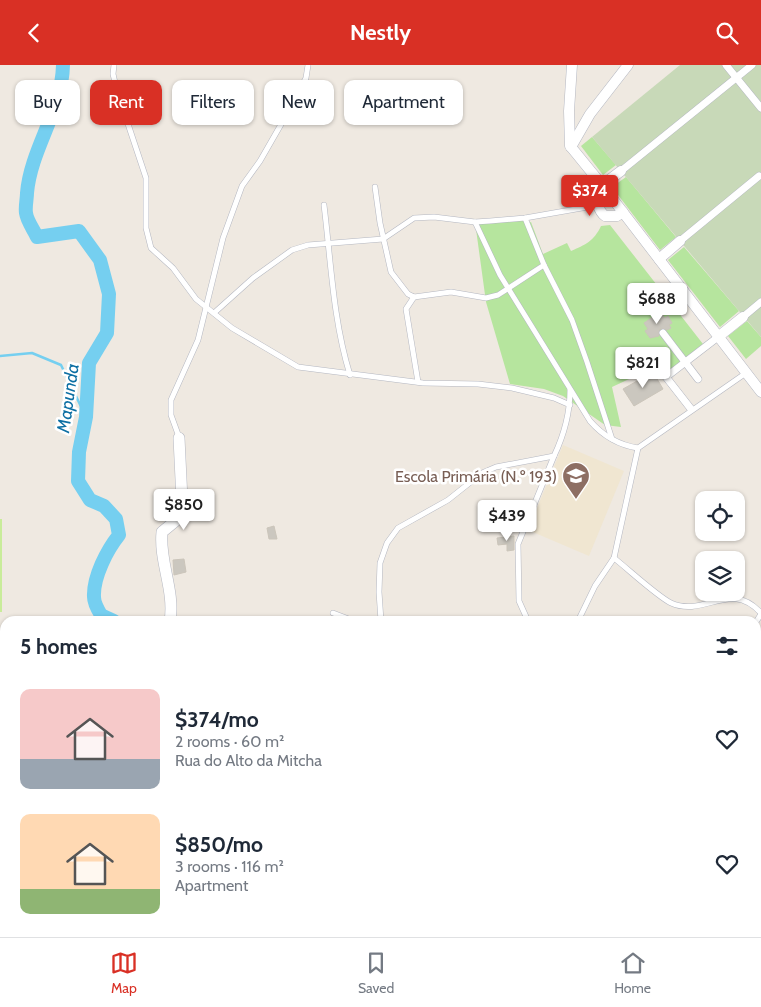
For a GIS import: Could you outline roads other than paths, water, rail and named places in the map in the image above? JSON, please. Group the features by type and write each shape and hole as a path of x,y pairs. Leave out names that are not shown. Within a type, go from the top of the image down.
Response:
{"street":[{"path":"572,65 569,111 570,147 602,185 760,390"},
{"path":"570,147 590,114 628,65"},
{"path":"726,65 761,108"},
{"path":"623,212 617,216 606,217 602,214 596,193 602,185 752,65"},
{"path":"659,259 759,176"},
{"path":"691,409 666,377 761,302"},
{"path":"663,333 698,379"},
{"path":"170,616 171,596 161,542 162,532 179,518 182,500 179,438"}],"lane":[{"path":"114,65 113,74 117,91 146,178 148,237 152,248 173,268 205,307 232,328 298,367 418,382 478,384 512,388 554,398 570,405"},
{"path":"179,438 171,415 171,399 198,340 224,238 242,186 260,161 287,114 306,78 308,65"},
{"path":"375,187 390,271 408,294 414,297 451,292 486,298 508,288 544,265"},
{"path":"324,205 337,317 350,375"},
{"path":"214,313 252,278 292,250 329,243 383,239 414,218 434,217 475,222 525,218 599,205"},
{"path":"525,218 544,265 575,329 612,439"},
{"path":"475,222 508,288 545,345 570,390 599,432 623,446 638,448 746,373"},
{"path":"414,297 406,309 418,382"},
{"path":"526,616 519,601 518,544 561,441 570,405 570,390"},
{"path":"580,616 595,586 614,558 638,448"},
{"path":"381,616 380,563 387,543 398,528 448,500 489,470 527,460 554,456"},
{"path":"614,558 671,603 686,606 702,605 739,597 753,604 761,613"},
{"path":"333,613 341,616"}],"waterway":[{"name":"Mapunda","path":"63,65 58,98 34,160 27,193 26,211 37,237 79,231 100,260 109,294 107,333 89,363 86,417 79,452 78,481 90,500 104,506 116,519 119,535 102,564 94,589 95,604 103,616"},
{"path":"0,356 32,353 61,365 86,417"}],"place":[{"name":"Escola Primária (N.º 193)","path":"576,500"}]}
